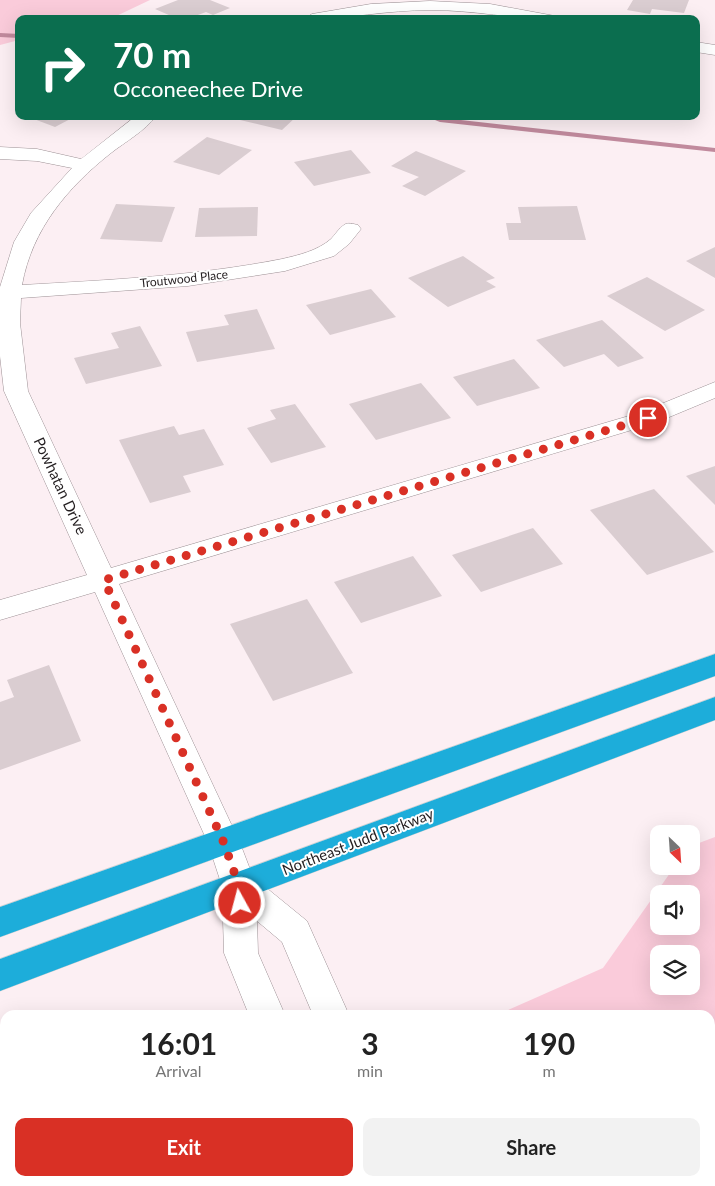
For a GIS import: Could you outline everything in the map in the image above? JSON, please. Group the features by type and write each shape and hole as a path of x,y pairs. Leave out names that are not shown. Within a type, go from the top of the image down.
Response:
{"highway":[{"path":"0,922 715,666"},
{"name":"Northeast Judd Parkway","path":"0,975 715,708"}],"street":[{"path":"327,15 406,2 472,6 525,15"},
{"path":"700,48 715,50"},
{"name":"Powhatan Drive","path":"142,120 85,164 29,225 13,257 5,292 6,352 16,391 224,843 239,886"},
{"path":"0,153 37,155 85,164"},
{"name":"Troutwood Place","path":"5,292 143,284 215,277 277,266 323,253 342,240 351,229"},
{"path":"0,610 648,418 691,402 715,389"},
{"path":"239,886 241,953 265,1010"},
{"path":"239,886 295,932 329,1010"}],"shaded area":[{"path":"0,0 150,0 118,15 15,15 15,41 0,45"},
{"path":"715,837 715,1010 508,1010 603,968 650,901 650,935 700,935 700,885 662,885 669,875 700,875 700,843"}],"building":[{"path":"178,0 210,0 230,8 213,15 206,12 198,15 169,15 155,9"},
{"path":"633,0 689,0 684,13 652,9 650,14 627,10"},
{"path":"37,120 68,120 55,127"},
{"path":"240,120 293,120 282,130"},
{"path":"207,137 252,150 219,175 173,162"},
{"path":"351,150 371,173 314,186 294,162"},
{"path":"416,151 466,171 425,196 402,186 419,177 391,166"},
{"path":"116,204 175,207 162,242 100,239"},
{"path":"577,206 586,240 509,240 506,223 521,223 518,207"},
{"path":"258,207 257,236 195,237 199,208"},
{"path":"715,247 715,278 686,261"},
{"path":"463,256 495,278 486,281 496,287 448,307 408,278"},
{"path":"647,277 705,310 665,331 607,296"},
{"path":"371,289 396,317 330,335 306,305"},
{"path":"257,309 275,349 197,362 186,332 229,325 224,315"},
{"path":"602,320 644,358 618,367 604,354 564,367 536,340"},
{"path":"140,326 162,366 86,384 74,358 119,348 111,333"},
{"path":"514,359 540,388 477,406 453,377"},
{"path":"421,383 451,418 376,440 349,404"},
{"path":"295,404 326,447 271,463 247,428 276,419 270,410"},
{"path":"174,426 179,435 204,429 224,465 183,476 191,492 150,503 119,440"},
{"path":"715,466 715,505 686,476"},
{"path":"654,489 714,552 647,575 590,510"},
{"path":"533,528 563,564 481,592 452,555"},
{"path":"413,556 442,596 361,623 334,582"},
{"path":"307,599 353,673 273,701 230,624"},
{"path":"49,665 81,741 0,770 0,702 14,697 7,680"}],"waterway":[{"path":"0,35 15,36"},
{"path":"440,120 715,150"}],"route":[{"path":"240,903 239,886 224,843 104,580 648,418"}]}
